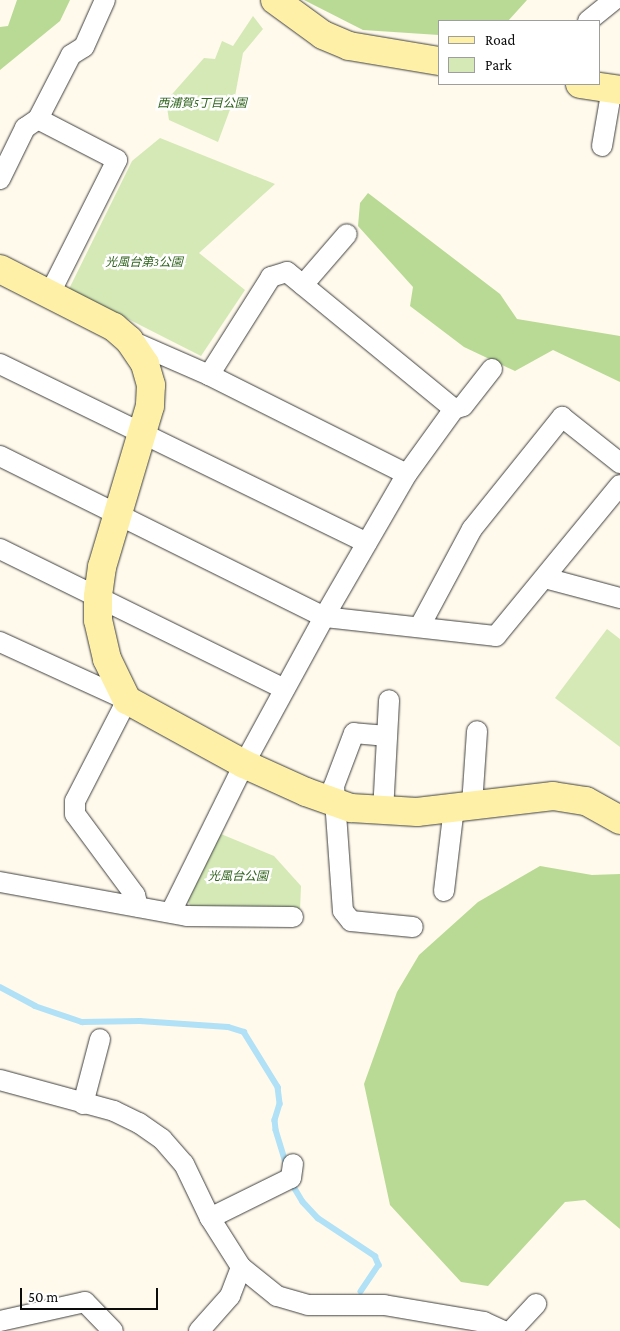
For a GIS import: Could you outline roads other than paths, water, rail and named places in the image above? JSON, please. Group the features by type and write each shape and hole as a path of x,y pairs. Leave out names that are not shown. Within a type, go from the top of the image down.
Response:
{"street":[{"path":"0,179 25,128 38,120 71,56 84,47 105,0"},
{"path":"275,0 322,35 349,46 438,61"},
{"path":"589,20 614,0"},
{"path":"587,85 616,89 602,146"},
{"path":"38,120 117,160 50,293"},
{"path":"302,285 347,234"},
{"path":"0,270 50,293 114,327 129,340 145,364 151,385 150,406 102,567 98,597 98,620 107,659 127,700"},
{"path":"209,375 271,277 287,272 454,409"},
{"path":"129,340 209,375 407,474"},
{"path":"0,364 367,543"},
{"path":"170,912 284,689 407,474 454,409 463,406 492,370"},
{"path":"420,626 472,529 562,417 620,463"},
{"path":"0,456 118,512 324,617 420,626 496,636 620,485"},
{"path":"0,549 284,689"},
{"path":"545,578 620,598"},
{"path":"0,642 127,700 244,764 333,803 383,812 463,806 535,796 570,797 600,808 620,820"},
{"path":"127,700 75,801 75,814 135,895 138,907"},
{"path":"383,812 389,700"},
{"path":"444,891 477,731"},
{"path":"388,736 354,733 334,786 333,803 343,911 351,920 413,927"},
{"path":"0,882 170,912 242,918 293,917"},
{"path":"83,1104 100,1039"},
{"path":"0,1080 114,1111 139,1123 162,1139 184,1164 210,1218 241,1267 251,1278 288,1302 384,1304 484,1322 503,1331"},
{"path":"210,1218 291,1178 293,1164"},
{"path":"199,1331 230,1296 241,1267"},
{"path":"0,1321 84,1302 112,1331"},
{"path":"511,1331 536,1304"}],"waterway":[{"path":"0,987 35,1006 82,1022 140,1021 228,1027 244,1032 278,1087 280,1104 275,1120 276,1130 287,1167"},
{"path":"291,1182 303,1202 318,1218 375,1256 379,1265 361,1292"}],"park label":[{"name":"西浦賀5丁目公園","path":"202,104"},
{"name":"光風台第3公園","path":"144,263"},
{"name":"光風台公園","path":"238,877"}]}
